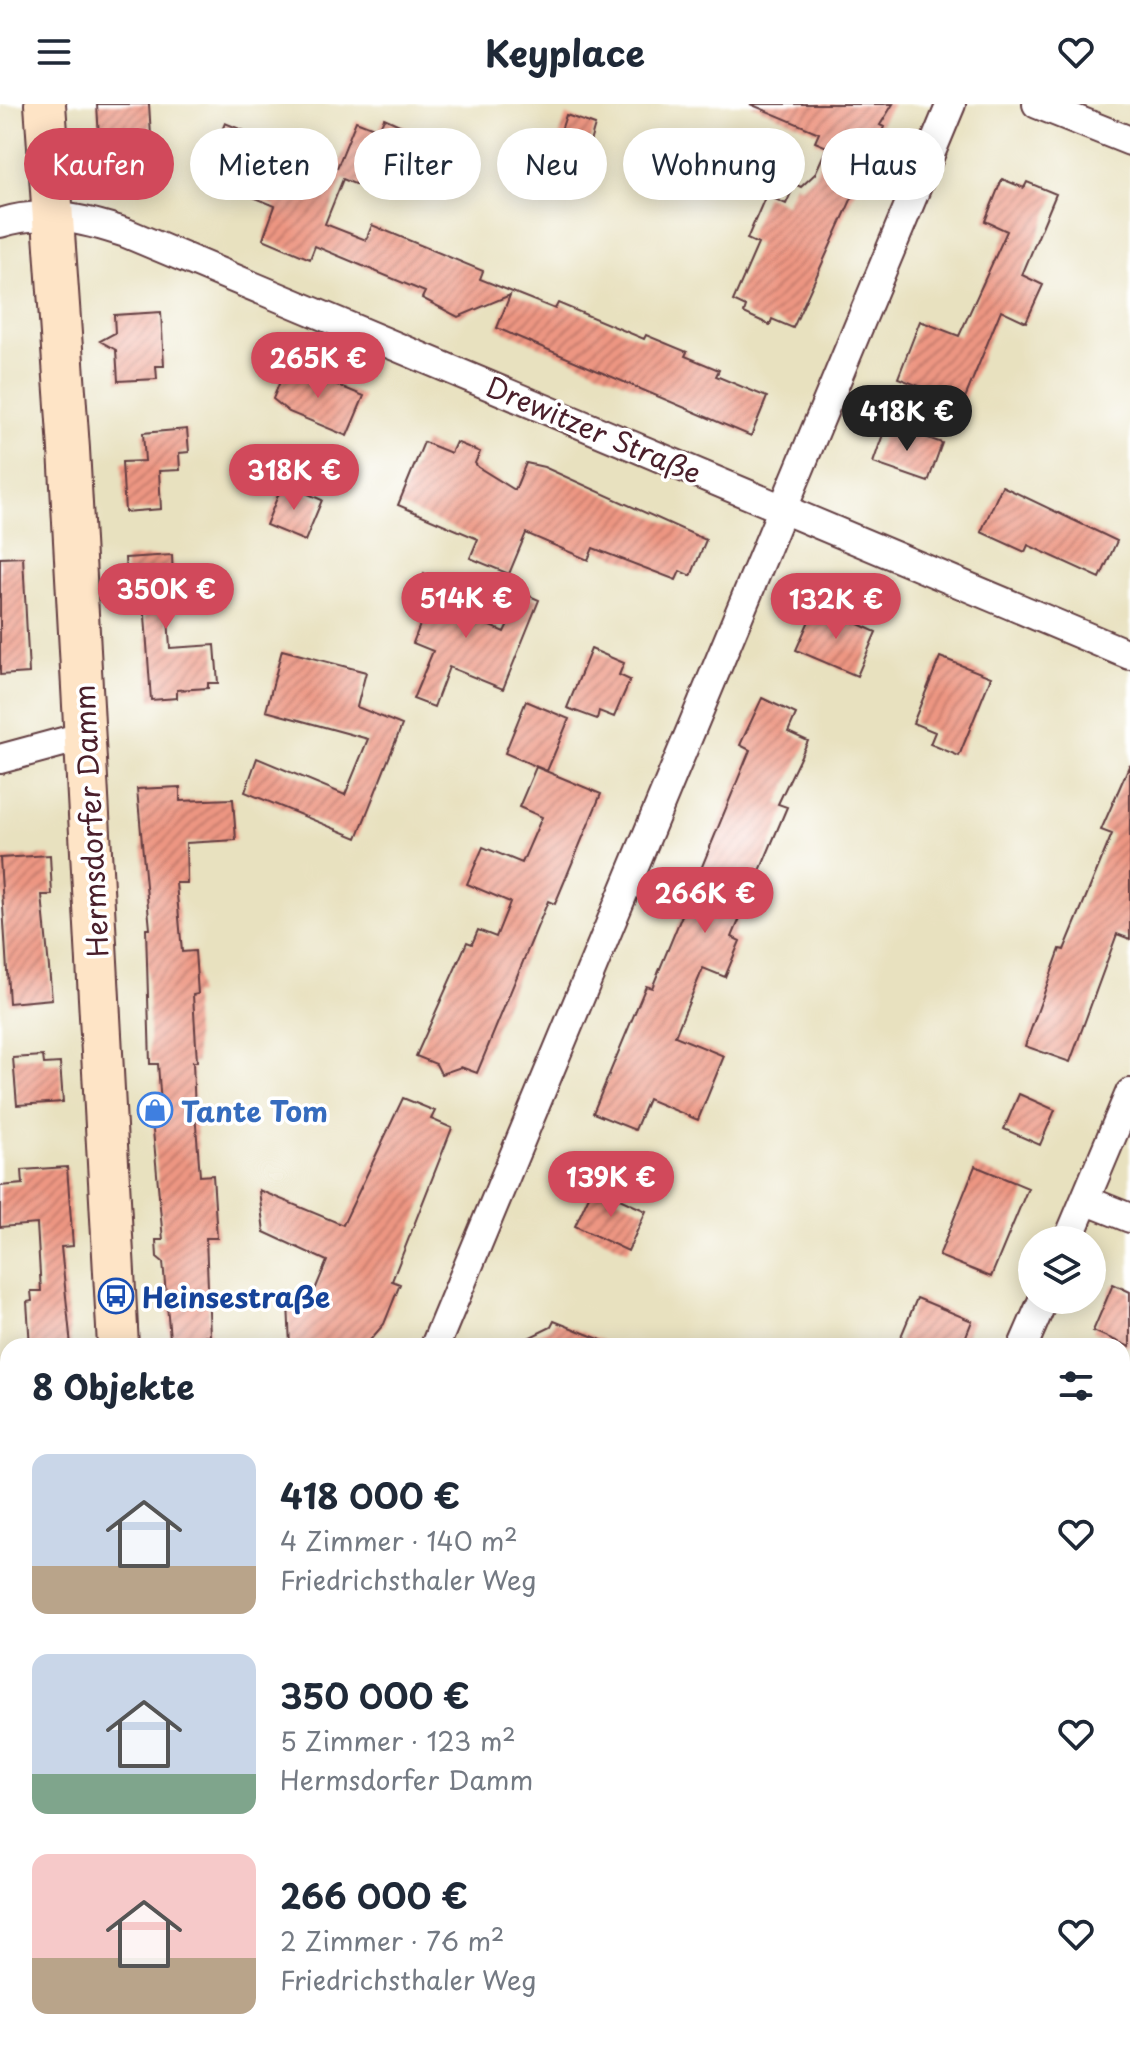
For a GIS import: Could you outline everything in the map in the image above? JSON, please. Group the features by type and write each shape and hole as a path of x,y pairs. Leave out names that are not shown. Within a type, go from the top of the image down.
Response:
{"main road":[{"name":"Hermsdorfer Damm","path":"45,104 85,736 118,1338"}],"street":[{"path":"438,1338 951,104"},
{"path":"1037,104 1130,141"},
{"name":"Drewitzer Straße","path":"0,223 27,214 90,221 175,252 1130,655"},
{"path":"0,759 85,736"},
{"path":"1074,1226 1130,1093"},
{"path":"1085,1200 1130,1218"},
{"path":"1026,1338 1037,1314"}],"building":[{"path":"97,104 149,104 151,128 98,128"},
{"path":"750,104 893,104 880,125 884,128 821,128 821,144 815,142 819,133"},
{"path":"566,115 595,125 594,128 562,128"},
{"path":"384,118 406,128 380,128"},
{"path":"356,121 374,128 354,128 354,184 343,179 338,192 338,166"},
{"path":"821,160 821,200 851,200 793,328 772,319 770,325 744,313 746,307 733,301 758,244 747,239 764,200 786,204 788,200 805,200 805,183 815,174"},
{"path":"1002,179 1024,188 1027,182 1056,194 1022,275 1043,285 1026,322 1001,310 963,403 898,378 920,321 959,336 1007,231 985,221"},
{"path":"261,200 335,200 325,224 366,240 372,225 483,271 480,279 555,309 558,303 644,339 646,335 687,352 685,356 719,370 716,376 767,397 751,436 497,328 510,295 458,317 422,298 425,292 315,246 310,259 263,239 275,206"},
{"path":"161,312 164,366 156,366 157,379 118,381 116,350 100,341 115,333 114,315"},
{"path":"287,364 364,396 347,436 289,412 273,399"},
{"path":"887,423 942,443 928,482 873,463"},
{"path":"187,429 189,452 179,453 180,470 159,471 161,509 125,512 122,462 145,461 143,433"},
{"path":"424,442 451,453 456,442 480,452 475,463 478,467 515,490 526,463 544,467 706,540 691,576 680,571 676,580 593,548 588,560 526,533 509,574 470,558 478,539 398,505"},
{"path":"283,483 322,500 305,541 266,525"},
{"path":"1002,486 1117,541 1100,578 1028,545 1025,552 981,532"},
{"path":"172,555 174,600 167,601 170,648 215,645 218,683 208,683 208,688 177,690 177,698 151,700 144,602 128,603 125,558"},
{"path":"23,557 29,673 0,675 0,558"},
{"path":"424,574 459,586 449,609 504,632 523,593 539,600 503,689 449,667 434,707 413,699 433,651 413,643 428,604 416,599"},
{"path":"816,605 876,632 857,676 796,650"},
{"path":"591,649 624,663 619,675 630,680 614,717 599,711 597,719 567,708"},
{"path":"282,650 366,672 357,707 402,725 357,838 245,792 257,758 345,795 368,739 266,711"},
{"path":"940,657 991,677 959,756 930,744 935,732 913,723"},
{"path":"762,698 796,714 788,732 808,741 778,804 787,807 732,937 740,941 725,977 703,968 675,1036 724,1056 698,1120 648,1099 635,1130 593,1113 646,986 652,988 750,750 740,745"},
{"path":"526,701 569,719 547,771 505,753"},
{"path":"1130,764 1130,939 1117,934 1070,1062 1025,1046 1060,949 1064,950 1112,834 1101,830"},
{"path":"536,767 601,794 555,904 548,901 477,1073 461,1067 441,1074 436,1064 416,1056 467,942 472,944 478,930 496,937 510,902 467,884 483,847 522,863 542,817 519,807"},
{"path":"180,787 180,801 233,799 236,840 186,843 187,883 176,883 182,952 195,951 198,994 193,995 197,1062 193,1062 195,1113 200,1176 213,1175 217,1238 206,1238 210,1336 170,1338 163,1262 157,1257 156,1240 163,1240 152,1119 162,1119 158,1064 150,1064 146,929 150,929 137,789"},
{"path":"50,855 52,895 42,895 52,999 9,1003 0,858"},
{"path":"43,1056 44,1064 60,1063 63,1102 17,1105 13,1058"},
{"path":"1019,1094 1055,1110 1040,1145 1004,1129"},
{"path":"403,1098 435,1111 431,1119 452,1128 392,1281 400,1284 384,1324 372,1338 290,1338 288,1303 310,1302 327,1261 264,1232 259,1190 343,1225"},
{"path":"975,1166 1028,1188 991,1277 939,1256"},
{"path":"67,1167 73,1246 61,1247 70,1338 29,1338 27,1302 32,1301 31,1291 41,1291 37,1224 0,1227 0,1186 23,1184 22,1170"},
{"path":"593,1187 646,1211 628,1251 575,1226"},
{"path":"1113,1284 1130,1292 1130,1338 1109,1338 1093,1331 1100,1314 1106,1314 1106,1300"},
{"path":"917,1298 972,1321 965,1338 900,1338"},
{"path":"554,1321 596,1338 528,1338 551,1327"}],"place":[{"name":"Tante Tom","path":"155,1110"},
{"name":"Heinsestraße","path":"116,1296"}]}
